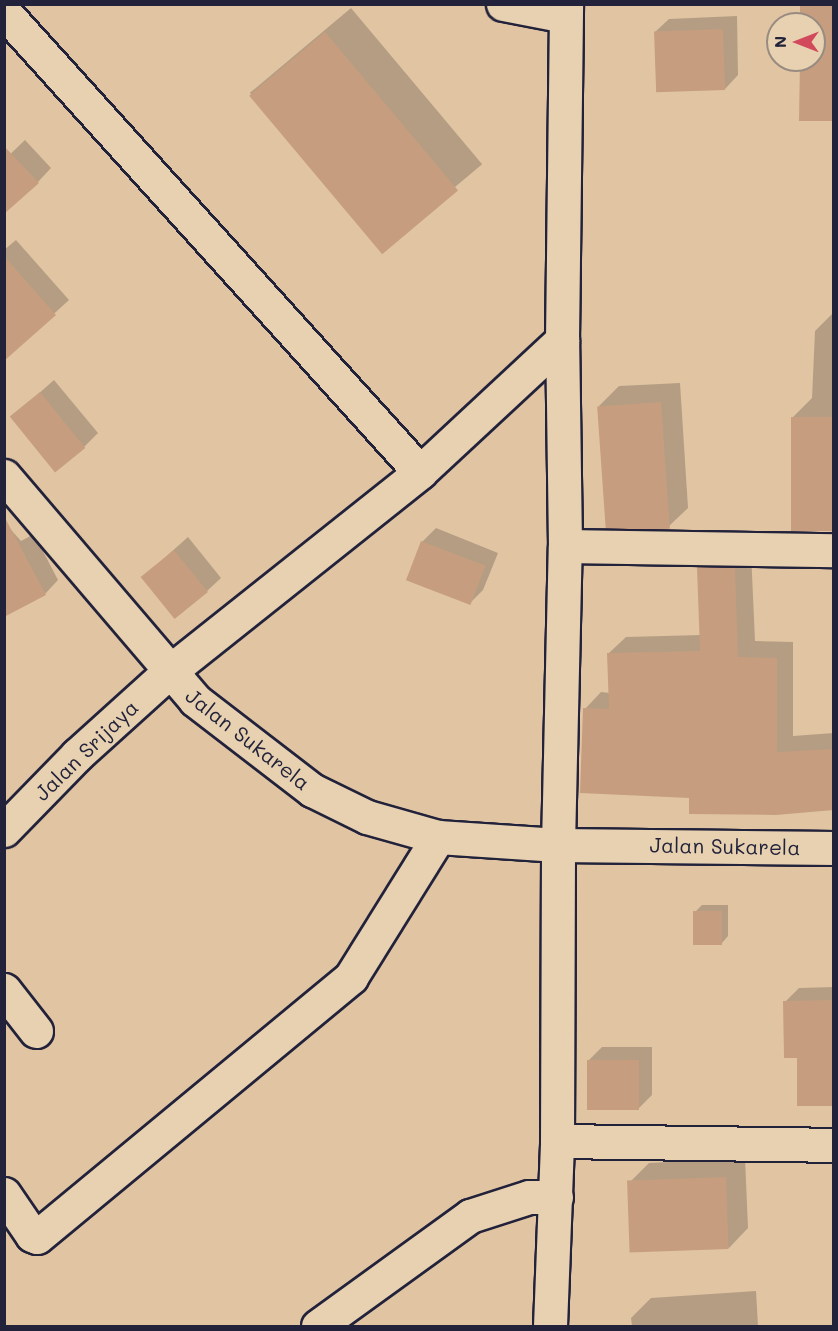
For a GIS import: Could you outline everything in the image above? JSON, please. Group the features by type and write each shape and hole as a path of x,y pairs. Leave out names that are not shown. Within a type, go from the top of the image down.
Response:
{"street":[{"path":"503,4 566,10 562,340 565,546 558,845 556,1197 550,1326"},
{"path":"4,12 420,472"},
{"name":"Jalan Srijaya","path":"4,830 77,755 169,672 420,472 562,340"},
{"name":"Jalan Sukarela","path":"4,476 169,672 220,723 312,790 367,817 438,837 558,845 834,848"},
{"path":"565,546 834,550"},
{"path":"4,1194 32,1235 37,1237 351,977 438,837"},
{"path":"4,990 36,1031"},
{"path":"557,1141 834,1145"},
{"path":"318,1326 470,1216 529,1197 556,1197"}],"building":[{"path":"800,4 834,4 834,121 799,121 800,72 826,72 826,12 800,12"},
{"path":"723,29 725,90 656,92 654,31"},
{"path":"325,32 458,191 382,254 249,96"},
{"path":"4,146 39,183 4,214"},
{"path":"4,256 56,315 4,361"},
{"path":"40,392 85,448 55,472 10,417"},
{"path":"661,402 670,529 606,533 597,406"},
{"path":"791,417 834,417 834,531 791,531"},
{"path":"4,516 46,595 4,617"},
{"path":"421,541 485,566 470,605 406,580"},
{"path":"174,550 208,592 175,619 141,577"},
{"path":"697,567 735,567 738,657 777,658 777,752 834,749 834,810 776,815 689,814 689,798 580,793 583,708 609,709 607,653 700,651"},
{"path":"693,911 722,911 722,945 693,945"},
{"path":"834,1000 834,1106 797,1106 797,1058 784,1058 783,1001"},
{"path":"587,1060 639,1060 639,1110 587,1110"},
{"path":"726,1177 729,1249 630,1252 627,1180"}]}
